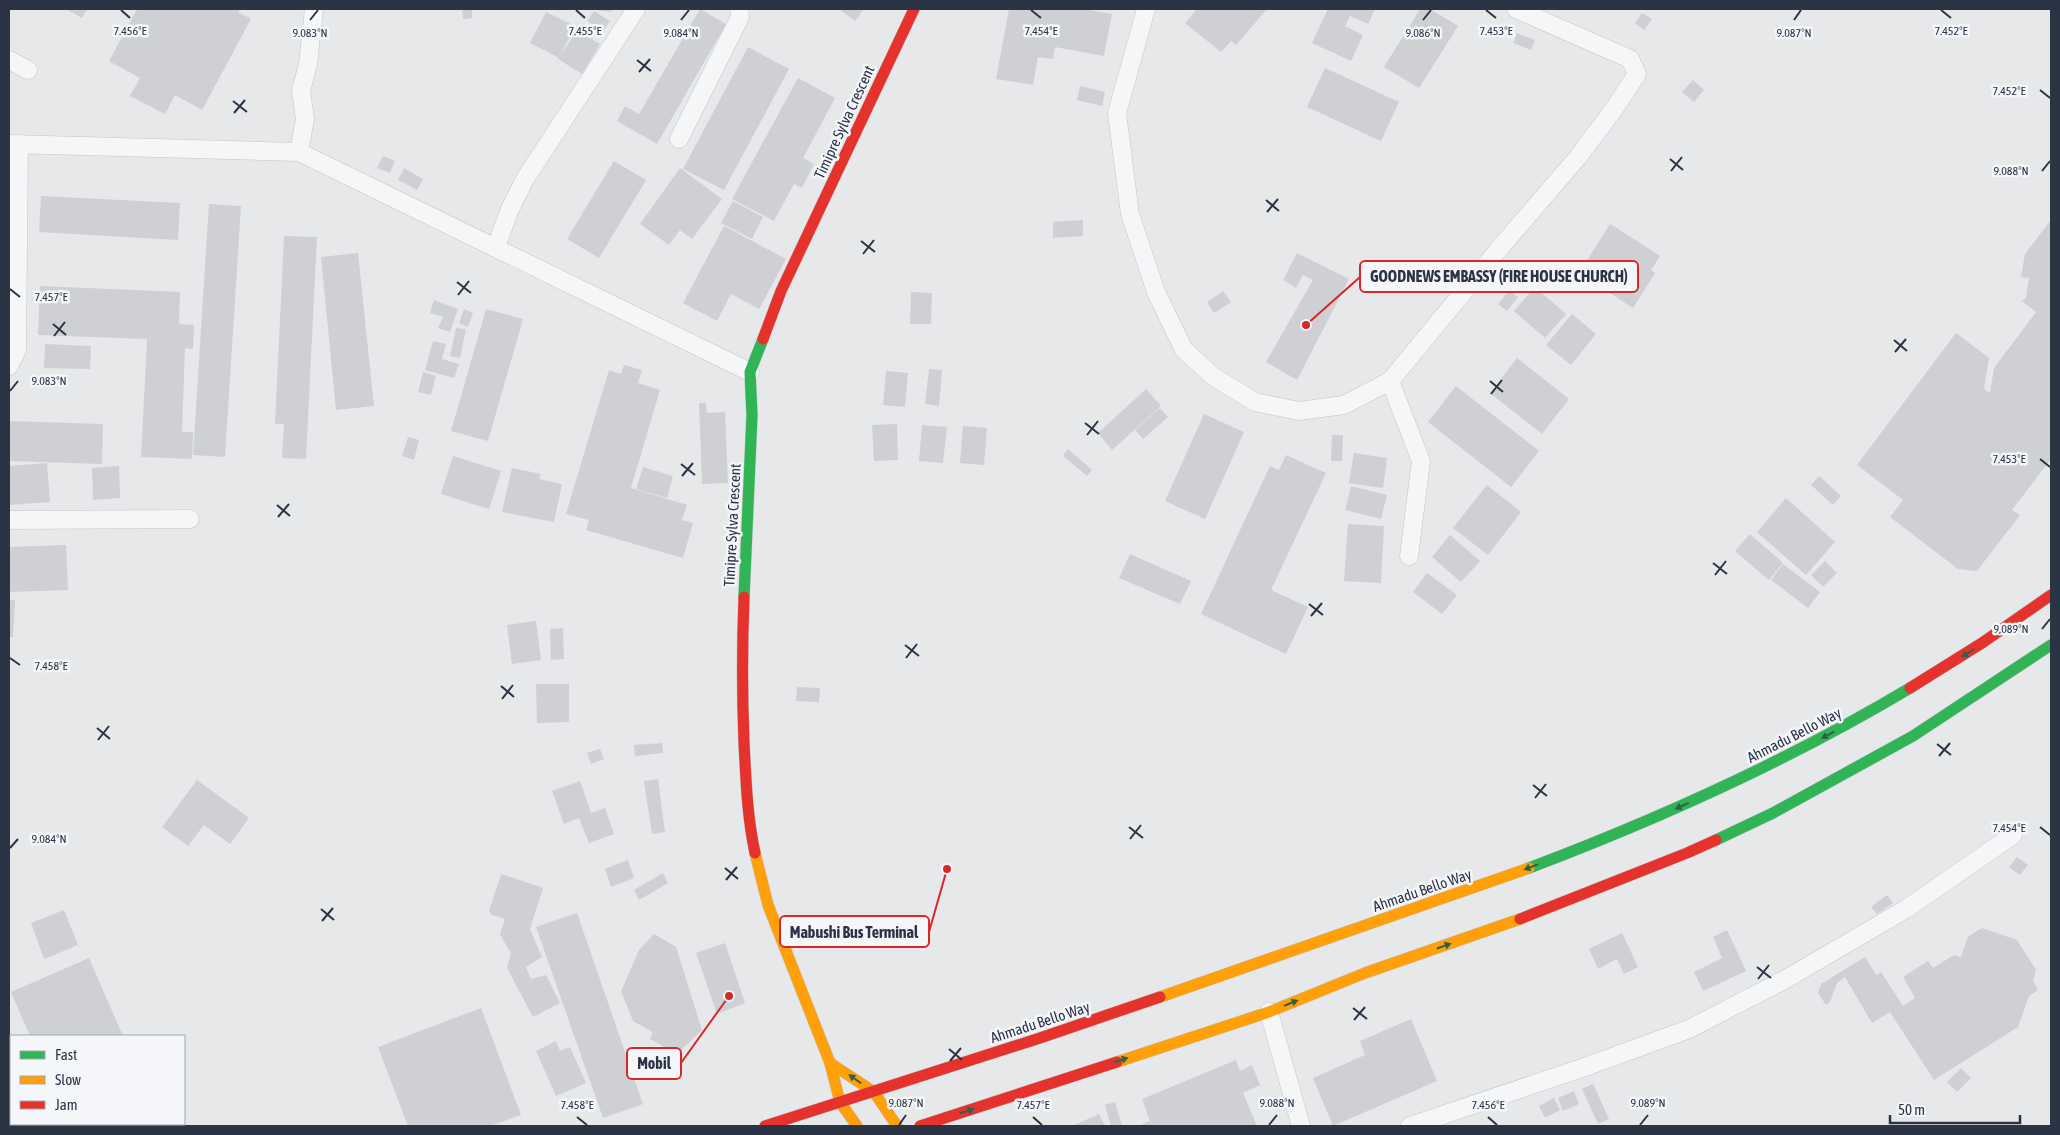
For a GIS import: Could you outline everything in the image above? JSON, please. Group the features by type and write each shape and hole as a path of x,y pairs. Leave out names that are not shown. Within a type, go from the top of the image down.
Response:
{"main road":[{"name":"Timipre Sylva Crescent","path":"857,1126 840,1102 830,1062 768,905 750,826 746,791 741,662 752,415 750,372 781,291 914,9"},
{"name":"Ahmadu Bello Way","path":"765,1126 1079,1025 1423,907 1652,819 1763,769 1843,727 1995,636 2051,596"},
{"path":"920,1126 1269,1012 1365,974 1488,931 1686,853 1773,813 1913,736 2051,645"},
{"path":"830,1062 874,1092 897,1126"}],"street":[{"path":"299,152 305,118 301,91 308,64 314,9"},
{"path":"496,247 510,209 525,179 636,9"},
{"path":"679,140 740,16 740,9"},
{"path":"1146,9 1117,113 1130,214 1156,292 1184,350 1214,378 1255,402 1299,411 1344,406 1390,381 1498,249 1578,157 1614,109 1636,74 1630,59 1516,9"},
{"path":"9,60 28,70"},
{"path":"9,366 17,350 14,255 14,144 299,152 750,372"},
{"path":"1390,381 1421,461 1409,556"},
{"path":"9,520 190,519"},
{"path":"1410,1126 1690,1029 1786,979 1906,909 2013,835"},
{"path":"1269,1012 1302,1126"}],"building":[{"path":"66,9 87,9 82,18"},
{"path":"137,9 240,9 238,12 251,19 202,110 175,95 165,114 130,96 140,78 109,61"},
{"path":"462,9 472,9 472,18 463,19"},
{"path":"591,9 612,9 611,12"},
{"path":"700,9 726,24 657,144 617,121 625,106 639,114"},
{"path":"839,9 864,9 855,21"},
{"path":"1009,9 1084,9 1112,14 1104,56 1055,47 1053,59 1038,57 1033,85 996,79"},
{"path":"1197,9 1267,9 1236,45 1231,41 1221,52 1185,23"},
{"path":"1328,9 1375,9 1368,24 1350,16 1345,26 1363,35 1351,61 1312,43"},
{"path":"1420,9 1430,9 1458,26 1419,88 1384,67"},
{"path":"594,11 610,21 603,31 587,21"},
{"path":"546,12 575,26 559,58 530,43"},
{"path":"1642,13 1652,19 1644,30 1635,23"},
{"path":"577,30 600,44 582,74 558,59"},
{"path":"1517,33 1535,40 1531,50 1513,43"},
{"path":"748,47 789,69 724,190 683,169"},
{"path":"1325,68 1399,102 1381,141 1307,107"},
{"path":"798,78 835,98 803,158 814,164 802,188 794,184 774,221 732,199"},
{"path":"1693,80 1704,90 1694,102 1682,92"},
{"path":"1080,86 1105,92 1102,106 1077,100"},
{"path":"383,156 395,161 390,173 377,168"},
{"path":"614,161 646,180 599,258 567,239"},
{"path":"404,168 423,179 417,190 398,180"},
{"path":"680,168 722,199 692,239 680,230 669,245 640,224"},
{"path":"41,196 180,203 178,240 39,232"},
{"path":"733,201 763,217 752,239 721,223"},
{"path":"209,204 241,206 225,457 193,455"},
{"path":"1083,220 1083,236 1053,238 1053,222"},
{"path":"2051,220 2051,459 2012,510 2020,515 1977,571 1958,569 1890,517 1903,500 1857,465 1956,333 1989,358 1984,389 1990,393 1994,368 2036,312 2022,301 2026,298 2029,278 2021,277 2025,254"},
{"path":"1610,224 1660,256 1651,270 1655,273 1633,308 1579,273"},
{"path":"724,226 786,259 759,309 731,294 717,321 683,303"},
{"path":"284,236 317,237 306,459 282,458 284,424 275,424"},
{"path":"358,253 374,406 336,410 321,257"},
{"path":"1297,253 1349,279 1297,380 1266,362 1313,280 1303,275 1296,288 1283,280"},
{"path":"40,286 180,292 179,324 194,325 193,349 185,348 182,432 193,432 192,459 141,457 147,339 38,335"},
{"path":"1535,287 1566,314 1545,338 1514,311"},
{"path":"1509,290 1518,297 1507,311 1498,304"},
{"path":"1223,291 1231,302 1214,313 1207,302"},
{"path":"911,292 932,293 931,324 910,324"},
{"path":"434,300 458,309 450,332 438,328 443,317 430,313"},
{"path":"464,309 473,313 468,327 459,323"},
{"path":"486,309 523,319 488,441 451,431"},
{"path":"1572,314 1596,334 1571,365 1546,345"},
{"path":"456,328 466,329 460,358 450,356"},
{"path":"433,341 446,344 442,359 459,364 454,378 425,370"},
{"path":"45,344 91,346 90,369 44,368"},
{"path":"1517,358 1569,399 1542,434 1490,393"},
{"path":"624,365 642,370 638,383 660,390 631,488 687,505 682,520 693,523 683,558 586,530 589,520 566,514 609,370 621,374"},
{"path":"929,369 942,370 939,406 925,404"},
{"path":"886,371 908,373 905,407 883,405"},
{"path":"423,372 436,376 431,395 418,392"},
{"path":"1456,386 1539,451 1511,487 1428,422"},
{"path":"1146,389 1161,406 1112,450 1098,433"},
{"path":"699,403 706,403 707,413 725,412 728,483 702,484"},
{"path":"1160,408 1168,417 1143,439 1135,430"},
{"path":"1204,414 1244,432 1205,519 1165,501"},
{"path":"9,421 103,424 102,464 9,461"},
{"path":"897,424 898,460 874,461 872,425"},
{"path":"922,425 947,427 943,463 919,461"},
{"path":"963,426 987,428 984,465 960,463"},
{"path":"1332,435 1343,435 1342,461 1331,461"},
{"path":"408,437 419,440 414,460 402,456"},
{"path":"1068,449 1092,470 1087,476 1063,456"},
{"path":"1354,453 1387,458 1383,488 1349,483"},
{"path":"1286,455 1326,473 1271,590 1308,607 1286,654 1201,614 1270,466 1279,470"},
{"path":"453,456 501,471 489,509 441,494"},
{"path":"47,463 50,502 9,505 9,466"},
{"path":"119,466 120,498 93,500 92,468"},
{"path":"643,467 673,476 667,498 636,489"},
{"path":"512,468 541,474 539,479 562,484 554,522 502,512"},
{"path":"1819,476 1841,496 1833,505 1811,485"},
{"path":"1487,485 1521,512 1488,555 1453,528"},
{"path":"1351,486 1387,495 1381,519 1345,510"},
{"path":"1786,498 1835,542 1806,575 1757,532"},
{"path":"1348,524 1384,526 1381,583 1344,581"},
{"path":"1750,534 1783,563 1769,580 1735,551"},
{"path":"1450,535 1480,561 1461,582 1432,557"},
{"path":"66,545 68,590 9,592 9,547"},
{"path":"1130,554 1191,581 1180,604 1119,578"},
{"path":"1825,561 1837,573 1823,587 1811,575"},
{"path":"1783,564 1820,592 1808,608 1771,580"},
{"path":"1427,573 1457,595 1442,614 1413,592"},
{"path":"9,600 15,600 13,637 9,637"},
{"path":"536,621 541,660 512,664 507,625"},
{"path":"563,628 564,659 551,660 550,629"},
{"path":"536,684 569,684 569,722 537,723"},
{"path":"797,687 820,688 819,702 796,701"},
{"path":"662,743 663,753 635,756 634,745"},
{"path":"600,749 604,759 591,764 587,753"},
{"path":"658,779 665,832 652,834 644,781"},
{"path":"197,780 249,818 230,844 204,825 188,846 162,827"},
{"path":"580,781 591,813 605,808 614,834 589,843 579,818 564,824 552,791"},
{"path":"2017,857 2028,865 2020,875 2009,867"},
{"path":"628,860 634,878 611,887 605,869"},
{"path":"663,873 668,883 639,900 634,890"},
{"path":"501,874 543,888 530,929 542,957 526,967 531,979 546,975 560,1003 533,1017 507,968 511,954 500,934 505,919 492,915 489,911"},
{"path":"1887,895 1893,903 1877,914 1871,907"},
{"path":"64,910 78,945 44,959 31,923"},
{"path":"577,913 643,1104 603,1118 536,927"},
{"path":"1982,928 2017,940 2036,970 2033,980 2038,990 2029,996 2018,1027 1934,1080 1890,1012 1872,1023 1845,977 1837,983 1830,1002 1826,1005 1818,993 1821,984 1865,957 1876,975 1881,972 1903,1006 1915,998 1903,977 1928,961 1933,968 1954,955 1961,957 1968,937"},
{"path":"1727,930 1746,971 1703,991 1694,972 1722,958 1713,937"},
{"path":"1622,933 1638,967 1624,974 1617,959 1598,969 1589,949"},
{"path":"654,934 676,947 702,1030 682,1049 681,1056 650,1039 653,1032 633,1021 621,991 639,950"},
{"path":"725,943 745,1003 717,1014 696,953"},
{"path":"89,958 123,1035 30,1035 11,992"},
{"path":"481,1008 521,1115 490,1126 408,1126 378,1047"},
{"path":"1411,1019 1437,1081 1333,1126 1313,1078 1365,1055 1360,1041"},
{"path":"556,1041 560,1051 570,1047 586,1083 556,1096 536,1051"},
{"path":"9,1046 10,1102 9,1102"},
{"path":"1236,1060 1240,1071 1252,1065 1260,1085 1243,1093 1257,1126 1138,1126 1150,1121 1142,1099"},
{"path":"1961,1068 1971,1078 1957,1092 1947,1082"},
{"path":"1593,1084 1609,1119 1598,1124 1582,1089"},
{"path":"1574,1091 1579,1104 1563,1111 1558,1098"},
{"path":"1554,1098 1560,1110 1545,1118 1539,1106"},
{"path":"1115,1102 1122,1126 1111,1126 1105,1105"},
{"path":"1099,1114 1105,1126 1072,1126"}],"traffic: fast":[{"path":"744,597 752,415 750,372 763,339"},
{"path":"1716,840 1773,813 1913,736 2051,645"},
{"path":"1529,868 1627,829 1723,787 1818,740 1910,688"}],"traffic: slow":[{"path":"755,853 768,905 830,1063 840,1102 857,1126"},
{"path":"1160,997 1529,868"},
{"path":"1117,1062 1269,1012 1365,973 1520,919"},
{"path":"830,1063 874,1092 897,1126"}],"traffic: jam":[{"path":"763,339 781,291 914,9"},
{"path":"1910,688 1982,643 2051,595"},
{"path":"744,597 742,670 744,743 746,784 755,853"},
{"path":"1520,919 1716,840"},
{"path":"765,1126 1040,1038 1160,997"},
{"path":"920,1126 1117,1062"}],"place":[{"name":"GOODNEWS EMBASSY (FIRE HOUSE CHURCH)","path":"1306,325"},
{"name":"Mabushi Bus Terminal","path":"947,869"},
{"name":"Mobil","path":"729,996"}]}
